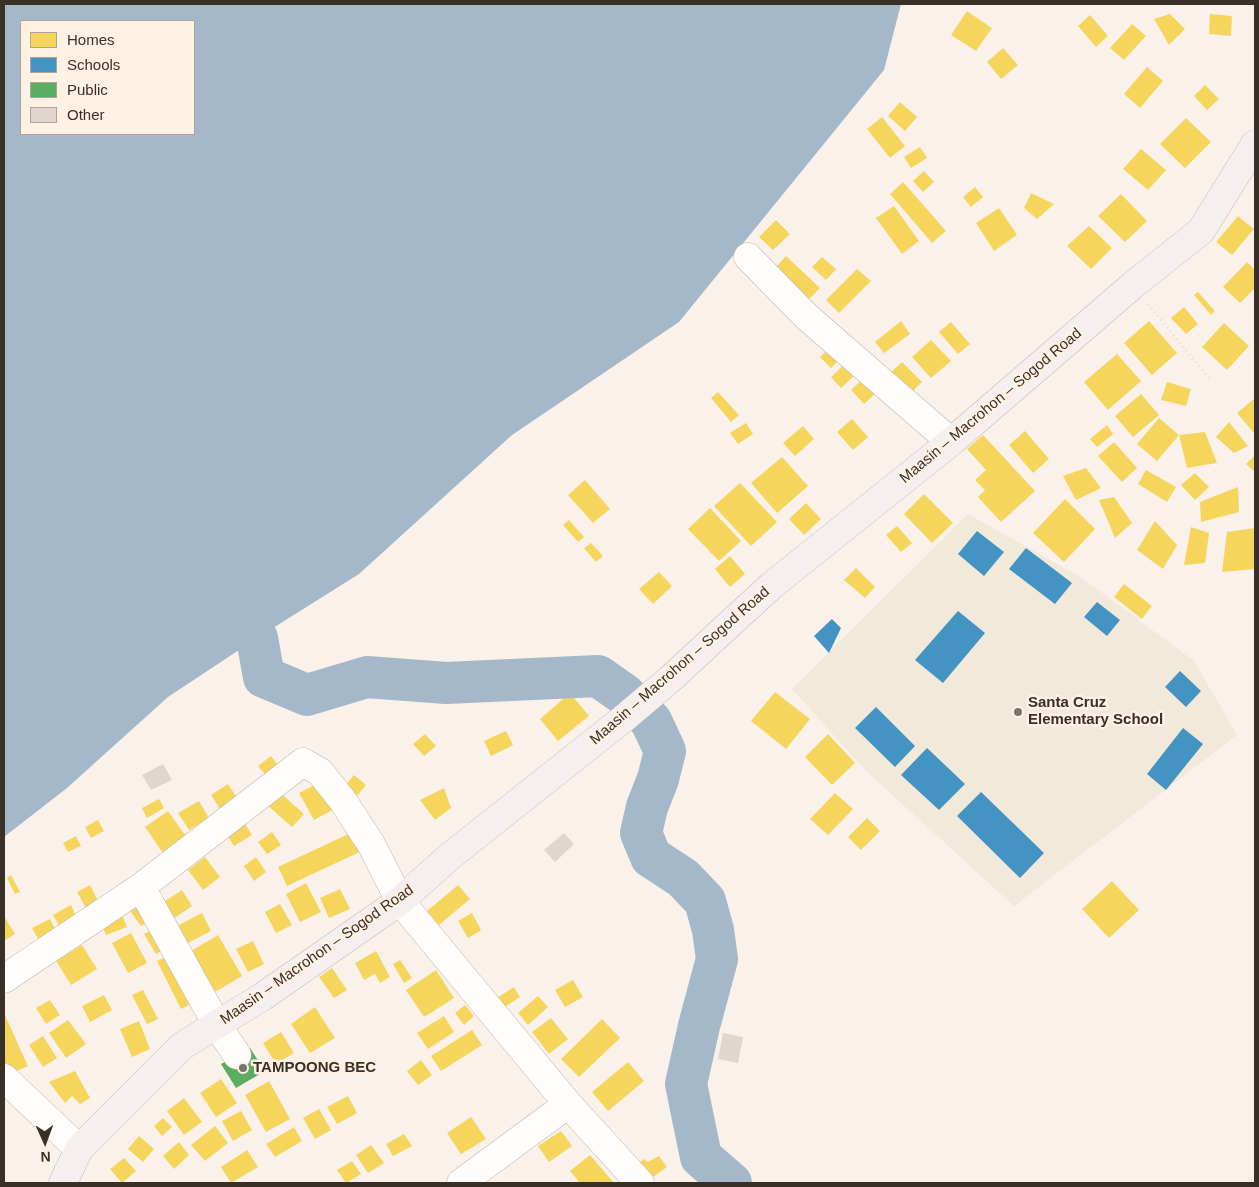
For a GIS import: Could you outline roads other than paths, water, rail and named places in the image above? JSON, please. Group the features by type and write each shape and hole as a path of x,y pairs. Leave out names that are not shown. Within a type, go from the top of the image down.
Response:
{"main road":[{"name":"Maasin – Macrohon – Sogod Road","path":"62,1183 79,1149 182,1046 262,997 400,900 449,857 623,719 669,680 771,586 951,442 1133,285 1201,231 1255,144"}],"street":[{"path":"748,257 807,316 951,442"},
{"path":"4,980 141,887 303,762 320,772 343,801 371,844 400,900 568,1104 640,1183"},
{"path":"141,887 217,1025 237,1055"},
{"path":"4,1078 79,1149"},
{"path":"461,1183 568,1104"}],"water":[{"path":"4,4 901,4 884,70 679,322 512,435 359,574 168,697 67,788 4,837"}],"waterway":[{"path":"257,638 264,677 307,695 367,677 446,683 598,676 625,695 651,721 665,751 658,779 647,807 641,833 651,857 683,878 705,901 713,930 717,959 686,1084 701,1157 731,1183"}],"place":[{"name":"Santa Cruz Elementary School","path":"1018,712"},
{"name":"TAMPOONG BEC","path":"243,1068"}]}
